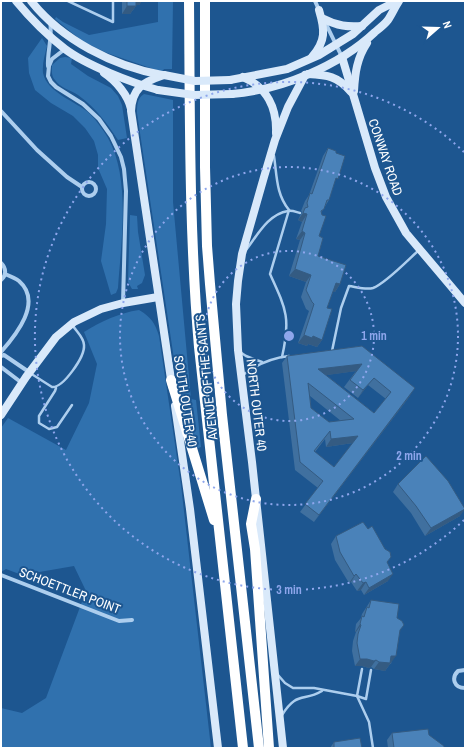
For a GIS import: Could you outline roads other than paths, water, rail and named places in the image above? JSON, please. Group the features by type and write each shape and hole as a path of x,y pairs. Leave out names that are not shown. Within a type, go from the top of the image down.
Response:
{"highway":[{"name":"AVENUE OF THE SAINTS","path":"189,1 190,215 194,282 199,347 243,748"},
{"name":"AVENUE OF THE SAINTS","path":"205,1 206,183 210,284 224,430 259,748"},
{"path":"171,380 220,539"},
{"path":"256,499 251,524 255,549 269,748"}],"street":[{"path":"16,1 30,17 65,49 94,65 141,85 158,90 194,95 248,92 262,89 306,74 342,57 371,36 388,21 398,1"},
{"path":"31,1 50,20 94,52 135,69 160,76 195,81 230,80 287,69 337,46 353,34 379,10 398,1"},
{"name":"CONWAY ROAD","path":"315,1 342,57 374,168 386,197 402,227 465,303"},
{"path":"310,59 324,39 323,22 319,10"},
{"path":"324,19 341,26 362,26"},
{"path":"50,20 51,27 47,56 48,76 56,88 83,104 99,120 111,136 121,157 124,168 126,191 123,303"},
{"path":"354,95 356,66 362,50 371,36"},
{"path":"48,71 52,59 65,49"},
{"path":"94,65 112,79 122,91 131,111"},
{"path":"306,74 333,77 345,85 354,95"},
{"name":"NORTH OUTER 40","path":"284,748 238,350 236,304 242,254 275,140 288,107 306,74"},
{"path":"141,85 160,76"},
{"path":"244,77 262,89 269,99 274,110 276,121 275,140"},
{"name":"SOUTH OUTER 40","path":"141,85 132,102 131,111 190,509 218,748"},
{"path":"1,111 38,150 67,177 82,186"},
{"path":"1,263 4,266 5,274 1,280"},
{"path":"1,352 24,321 29,305 23,285 18,280 5,274"},
{"path":"1,415 22,383 56,337 71,324 102,309 123,303 158,297"},
{"path":"1,356 4,355 30,372"},
{"path":"1,367 22,383"},
{"name":"SCHOETTLER POINT","path":"1,575 119,621 132,620"},
{"path":"465,670 458,671 454,679 458,687 465,688"}],"lane":[{"path":"68,1 112,22 113,1"},
{"path":"273,150 278,188 283,203 289,210"},
{"path":"282,357 288,329 287,317 284,304 270,274 289,210"},
{"path":"242,254 267,222 282,212 289,210 300,213"},
{"path":"332,351 341,308 349,286 364,289 373,288 380,284 420,250"},
{"path":"71,324 83,340 84,345 82,357 56,388 39,416 39,423 49,430 54,429 72,405"},
{"path":"238,350 246,356 263,362"},
{"path":"325,352 339,350"},
{"path":"241,376 263,362 290,356"},
{"path":"30,372 52,387 56,388"},
{"path":"362,669 357,696 368,722 373,748"},
{"path":"275,672 285,683 293,688 314,688 366,699 371,670"},
{"path":"280,718 289,704 294,700 300,697 314,695 323,690"}]}
